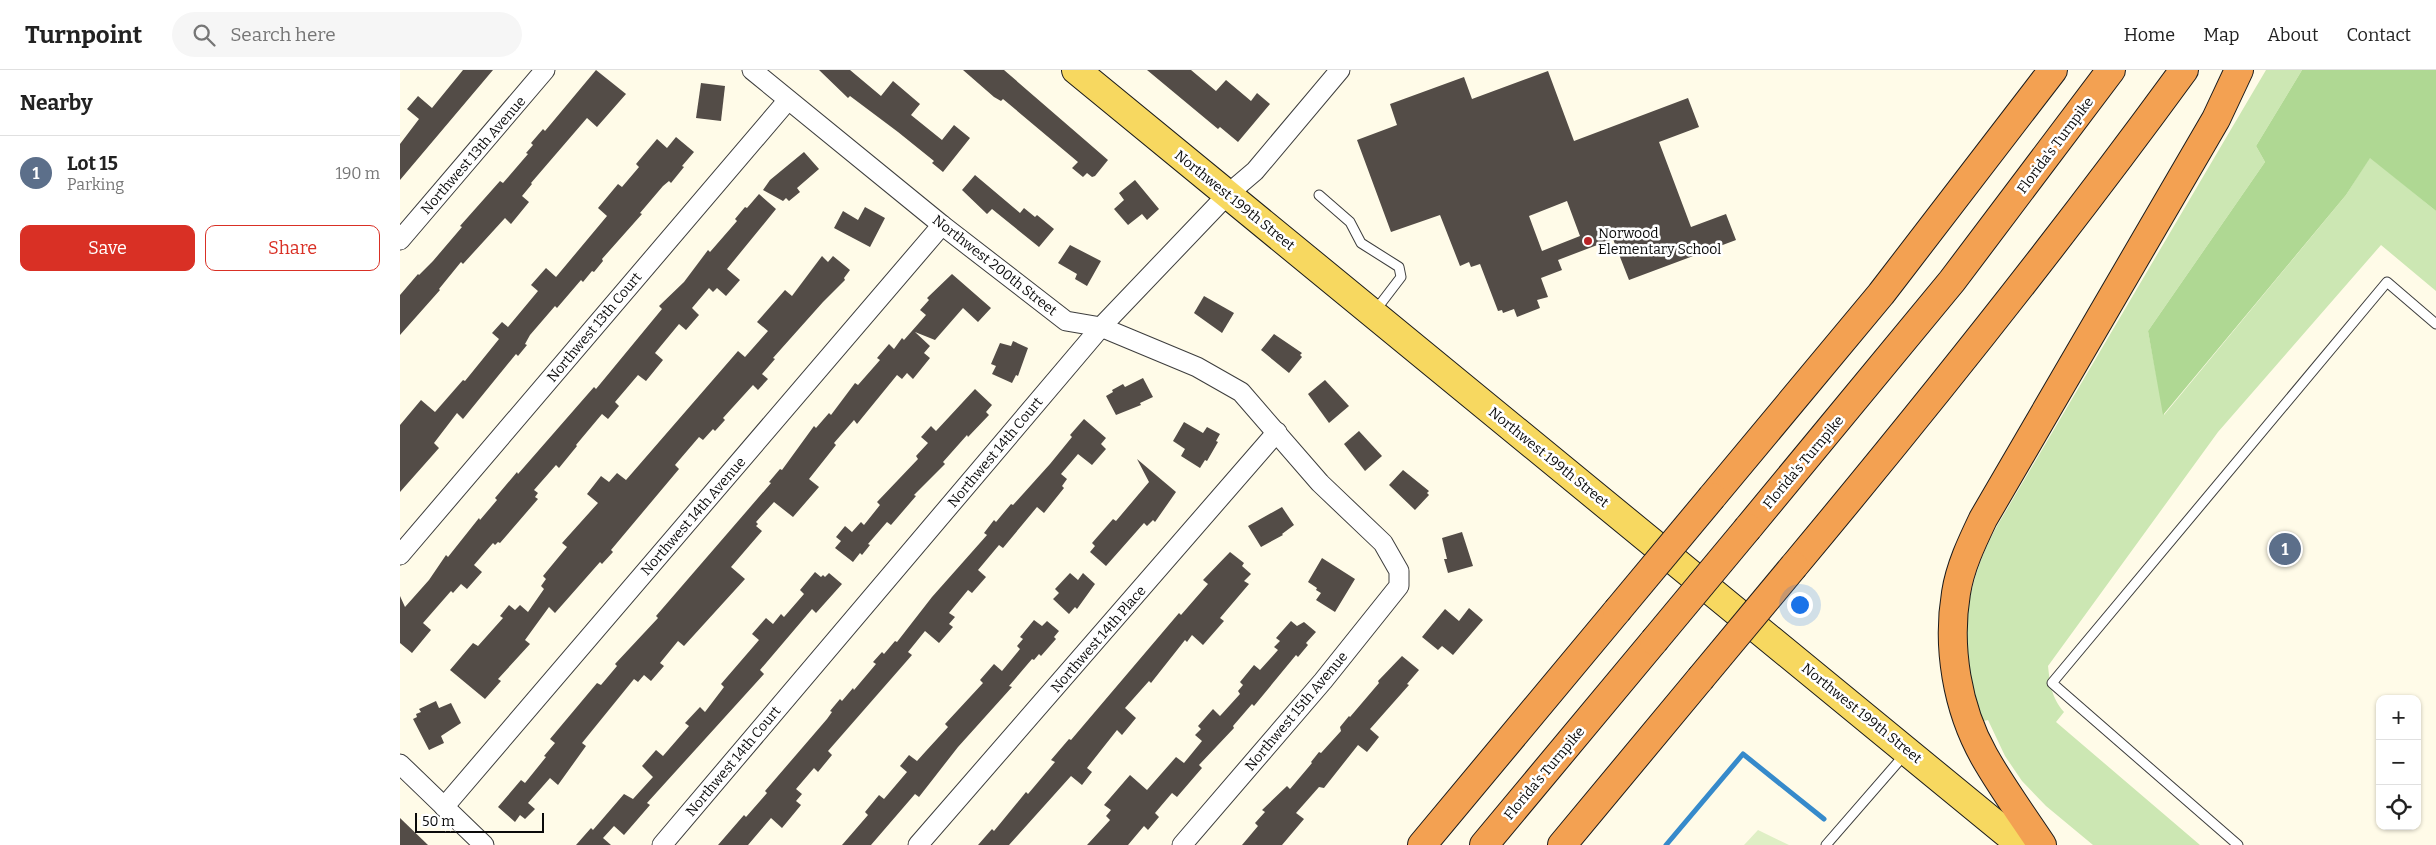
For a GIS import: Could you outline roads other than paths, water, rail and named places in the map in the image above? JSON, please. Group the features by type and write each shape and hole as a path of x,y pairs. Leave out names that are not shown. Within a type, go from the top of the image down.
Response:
{"highway":[{"path":"1422,845 1881,294 2053,70"},
{"name":"Florida's Turnpike","path":"1484,845 1952,281 2052,151 2111,70"},
{"path":"1562,845 1794,566 2028,278 2184,70"},
{"path":"2042,845 1983,755 1964,708 1953,646 1953,621 1958,584 1970,546 1983,519 2216,119 2239,70"}],"main road":[{"name":"Northwest 199th Street","path":"1076,70 2021,845"}],"street":[{"name":"Northwest 13th Avenue","path":"400,240 545,70"},
{"name":"Northwest 200th Street","path":"752,70 942,224 1066,321 1101,326 1197,367 1241,392 1320,482 1384,543 1399,571"},
{"name":"Northwest 14th Court","path":"662,845 1101,326 1228,194 1255,171 1340,70"},
{"name":"Northwest 13th Court","path":"400,555 788,100"},
{"name":"Northwest 14th Avenue","path":"444,807 942,224"},
{"name":"Northwest 14th Place","path":"918,845 1277,432"},
{"name":"Northwest 15th Avenue","path":"1182,845 1335,666 1398,586 1399,571"},
{"path":"400,764 484,845"}],"lane":[{"path":"1319,196 1350,222 1361,243 1399,267 1401,277 1373,313"},
{"path":"2238,845 2052,683 2387,282 2436,324"},
{"path":"1826,845 1908,751"}],"waterway":[{"path":"1666,845 1743,754 1824,819"}],"place":[{"name":"Norwood Elementary School","path":"1588,241"},
{"name":"Lot 15","path":"2285,549"}]}
